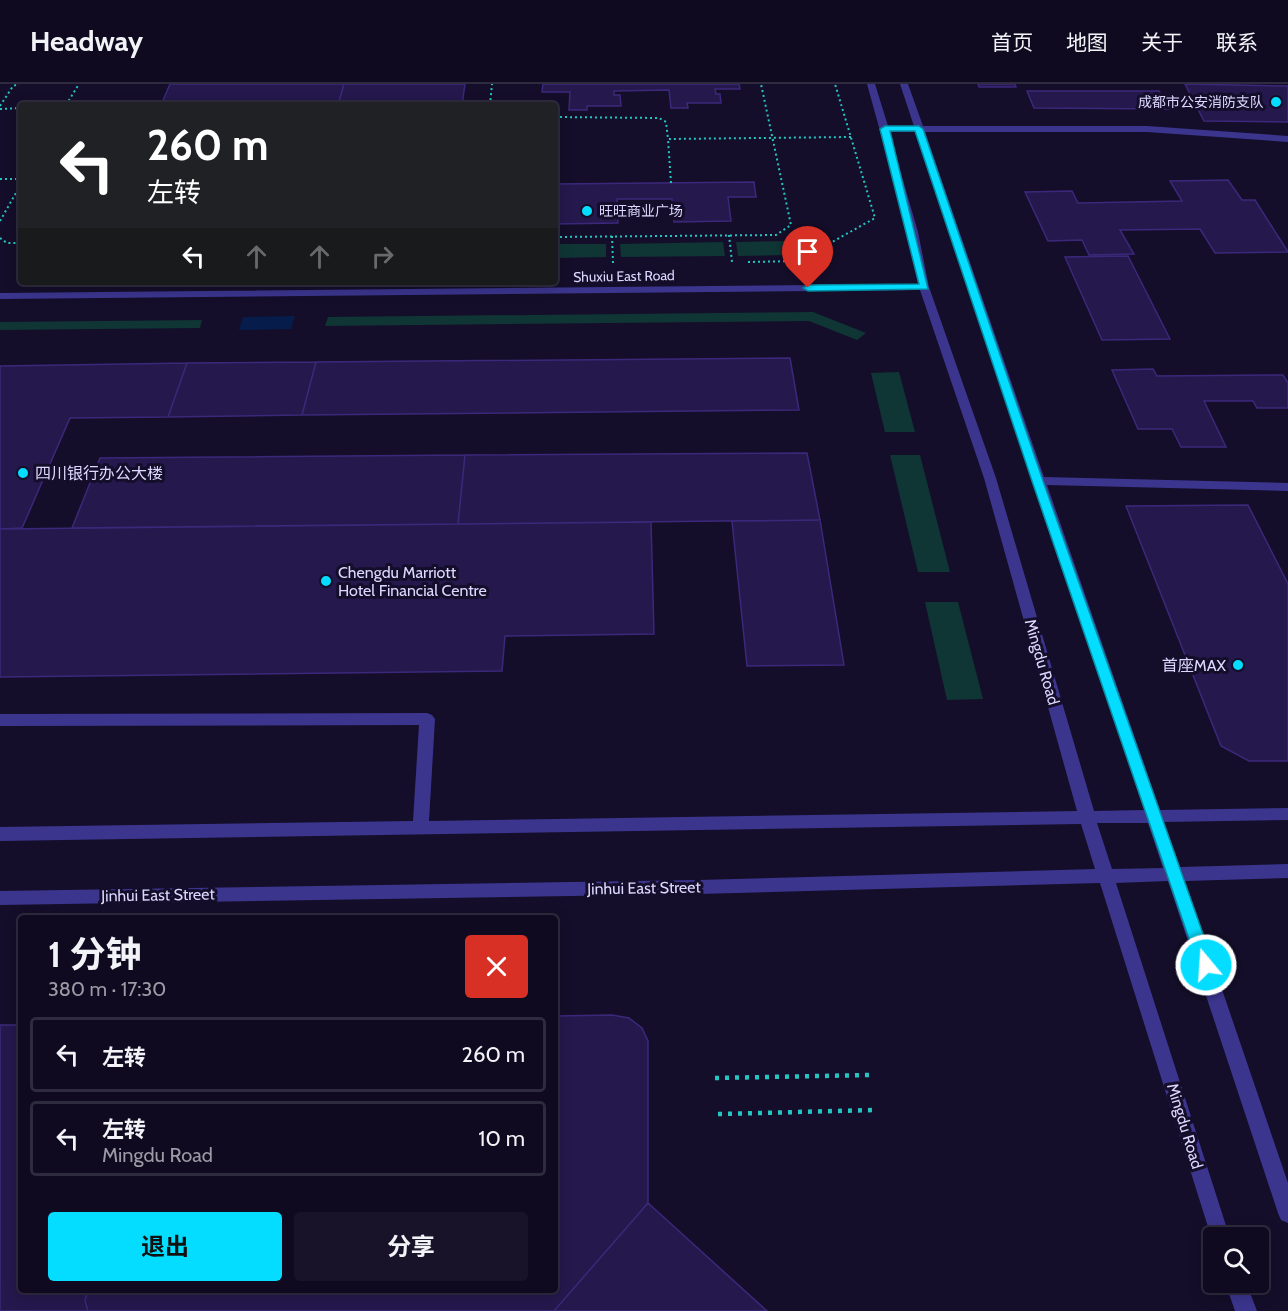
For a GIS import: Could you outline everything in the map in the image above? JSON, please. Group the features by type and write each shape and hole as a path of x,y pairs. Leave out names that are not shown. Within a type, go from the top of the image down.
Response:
{"street":[{"name":"Mingdu Road","path":"871,84 885,129 924,287 990,478 1087,816 1217,1227"},
{"path":"904,84 1038,481 1153,814 1176,874 1288,1213"},
{"path":"885,129 1147,129 1288,139"},
{"name":"Shuxiu East Road","path":"0,296 924,287"},
{"path":"1038,481 1288,487"},
{"path":"0,720 427,718 421,826"},
{"path":"0,834 1153,814 1288,814"},
{"name":"Jinhui East Street","path":"0,898 686,887 1288,871"},
{"path":"1239,1293 1246,1311"}],"path":[{"path":"18,108 0,107 13,86 19,84"},
{"path":"68,102 79,84"},
{"path":"490,102 492,84"},
{"path":"558,237 776,234 791,225 761,84"},
{"path":"743,262 798,261 875,218 835,84"},
{"path":"558,117 659,118 666,122 671,183"},
{"path":"668,140 851,137"},
{"path":"0,179 18,179"},
{"path":"0,222 18,189"},
{"path":"720,262 732,262 729,235"},
{"path":"602,264 614,263 612,236"},
{"path":"0,238 7,243 18,243"},
{"path":"715,1078 871,1075"},
{"path":"718,1114 876,1110"}],"green space":[{"path":"790,241 793,255 738,256 736,242"},
{"path":"723,242 725,256 621,257 620,244"},
{"path":"558,244 606,244 606,257 558,258"},
{"path":"813,312 866,333 857,340 809,321 325,326 328,317"},
{"path":"202,320 200,328 0,330 0,322"},
{"path":"899,372 915,432 885,432 871,373"},
{"path":"890,455 920,455 950,572 918,572"},
{"path":"925,602 958,602 983,699 947,700"}],"water":[{"path":"295,316 291,329 239,330 243,317"}],"building":[{"path":"170,84 344,84 339,102 162,102"},
{"path":"344,84 465,84 462,102 339,102"},
{"path":"543,84 739,84 740,89 715,89 716,94 720,94 721,103 687,103 688,108 671,108 669,90 614,91 614,95 620,95 621,106 587,106 587,110 569,110 570,92 542,92"},
{"path":"978,84 1015,84 1016,87 979,87"},
{"path":"1185,84 1288,86 1288,122 1204,121"},
{"path":"1027,91 1159,91 1169,109 1034,108"},
{"path":"1228,180 1242,200 1255,200 1288,252 1215,253 1200,229 1120,230 1134,254 1089,255 1082,240 1048,241 1025,192 1072,191 1078,203 1182,201 1170,181"},
{"name":"旺旺商业广场","path":"754,182 756,197 728,197 731,221 674,222 672,199 617,199 618,223 558,224 558,184"},
{"path":"1128,256 1170,339 1102,340 1065,257"},
{"path":"790,358 799,410 302,415 316,362"},
{"path":"316,362 302,415 168,417 187,363"},
{"name":"四川银行办公大楼","path":"187,363 168,417 70,418 22,528 0,529 0,366"},
{"path":"1153,369 1157,376 1283,375 1288,383 1288,408 1257,408 1253,401 1204,401 1226,447 1181,447 1172,429 1138,429 1112,370"},
{"path":"807,453 820,520 458,524 465,455"},
{"path":"465,455 458,524 72,528 100,458"},
{"name":"首座MAX","path":"1248,505 1288,584 1288,761 1249,761 1221,746 1126,506"},
{"path":"820,520 844,665 747,666 732,521"},
{"name":"Chengdu Marriott Hotel Financial Centre","path":"651,522 654,634 505,636 502,671 0,677 0,529"},
{"path":"612,1015 629,1018 642,1028 648,1041 648,1203 554,1311 88,1311 85,1301 87,1293 558,1293 558,1016"},
{"path":"0,1025 18,1025 18,1293 87,1293 85,1301 88,1311 0,1311"},
{"path":"648,1203 767,1311 554,1311"}],"place":[{"name":"成都市公安消防支队","path":"1276,102"},
{"name":"旺旺商业广场","path":"587,211"},
{"name":"四川银行办公大楼","path":"23,473"},
{"name":"Chengdu Marriott Hotel Financial Centre","path":"326,581"},
{"name":"首座MAX","path":"1238,665"}],"route":[{"path":"808,288 924,287 913,232 885,129 919,129 1206,965"}]}
